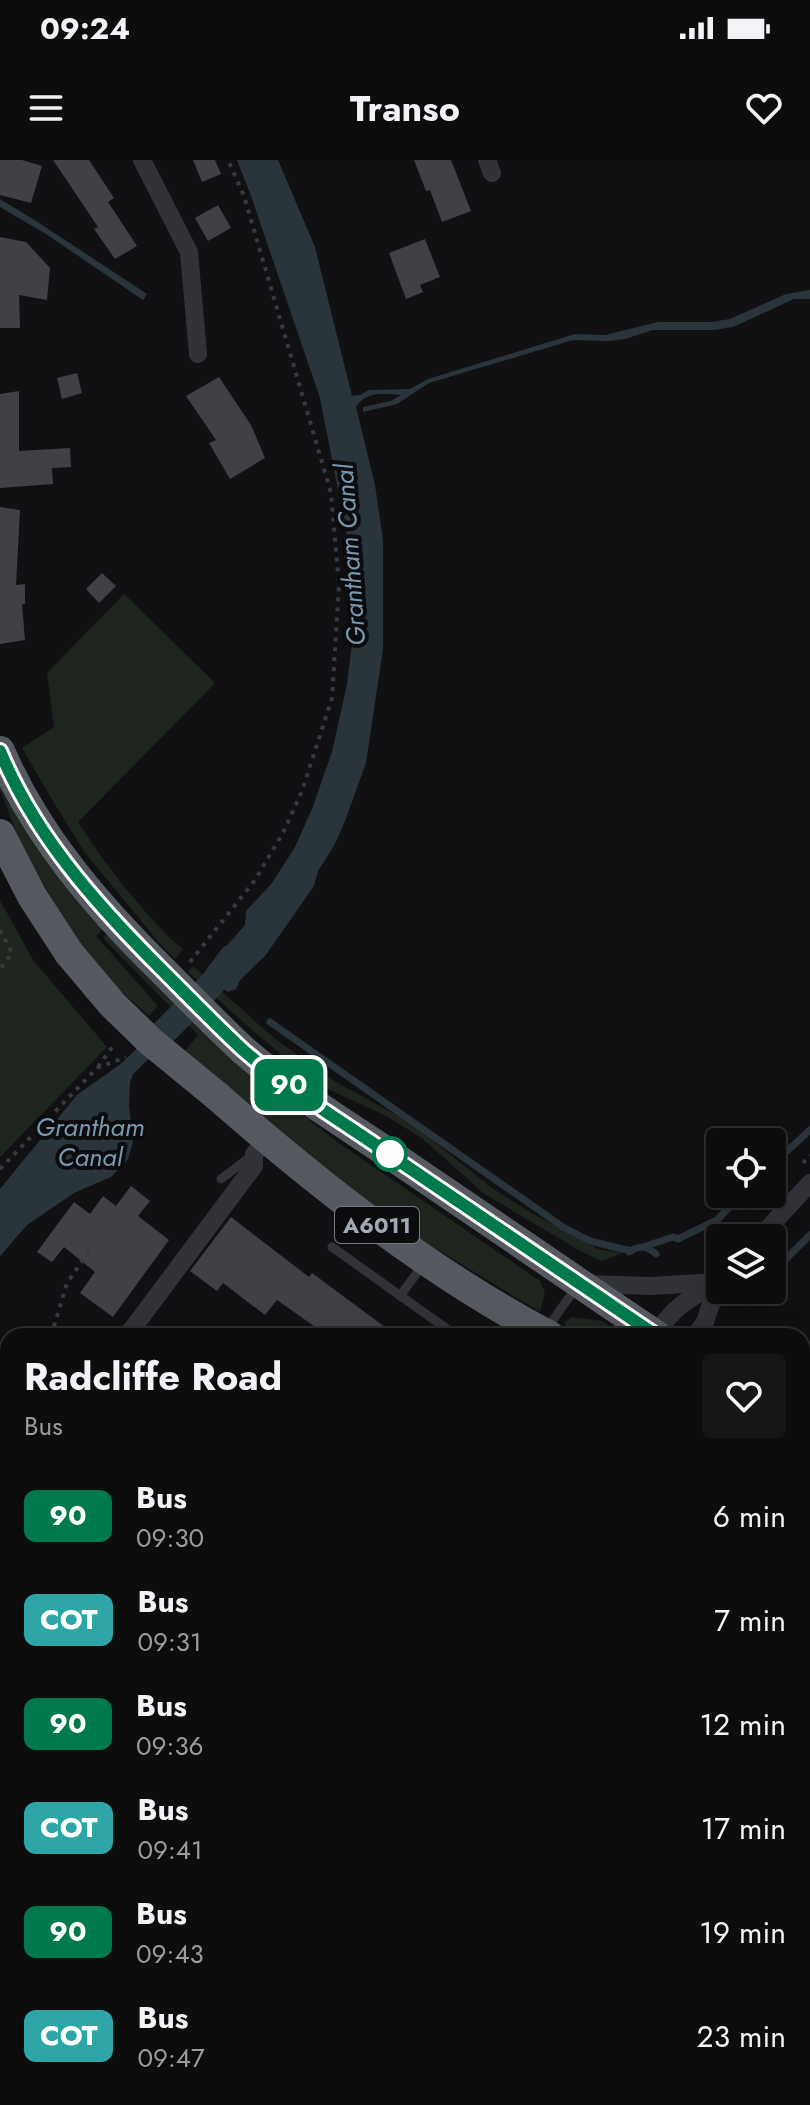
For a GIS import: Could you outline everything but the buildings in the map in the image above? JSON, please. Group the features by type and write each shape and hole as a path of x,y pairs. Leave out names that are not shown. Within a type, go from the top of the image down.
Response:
{"highway":[{"name":"A6011","path":"0,751 35,821 115,923 243,1049 326,1113 645,1328"},
{"name":"A6011","path":"0,834 32,896 69,953 112,1004 217,1096 261,1147 530,1328"}],"street":[{"path":"142,160 189,252 198,354"},
{"path":"133,1328 254,1166 261,1147"},
{"path":"772,1224 810,1183"},
{"path":"579,1283 651,1286 706,1282"},
{"path":"661,1328 683,1302 706,1289"},
{"path":"701,1328 711,1304"}],"lane":[{"path":"221,1179 261,1147"},
{"path":"332,1247 446,1328"},
{"path":"400,1296 426,1260"},
{"path":"533,1328 579,1283"}],"path":[{"path":"186,965 255,880 284,831 302,791 332,698 339,585 331,493 244,196 228,160"},
{"path":"0,930 12,953 0,969"},
{"path":"0,1169 97,1068 115,1043"},
{"path":"97,1068 126,1057"},
{"path":"53,1328 67,1283 92,1247"}],"shaded area":[{"path":"124,594 215,683 78,822 131,895 183,949 175,959 85,853 22,748 54,727 47,673"},
{"path":"0,771 103,929 96,936 158,1006 149,1016 113,984 70,931 20,843 0,789"},
{"path":"0,900 33,960 107,1047 0,1157"},
{"path":"108,933 222,1051 336,1141 540,1281 545,1293 540,1312 410,1233 295,1146 185,1051 198,1035 103,938"},
{"path":"193,966 274,1038 336,1082 411,1123 492,1188 598,1249 622,1253 602,1261 483,1193 423,1139 388,1117 328,1089 294,1065 188,972"},
{"path":"572,1317 602,1321 612,1328 565,1328 565,1322"}],"water":[{"name":"Grantham Canal","path":"237,160 278,160 315,247 352,396 369,390 410,389 428,379 575,334 605,335 658,322 730,319 786,294 810,290 810,299 794,299 733,327 653,330 608,341 573,340 429,383 397,404 363,412 363,407 391,401 401,395 376,395 360,402 356,407 375,485 383,540 383,649 366,763 345,821 318,871 314,886 265,956 240,980 236,989 228,992 205,978 207,968 245,925 246,911 272,883 295,847 312,809 332,752 347,684 354,628 351,556 320,398"},
{"path":"0,199 147,294 143,300 46,234 0,207"},
{"name":"Grantham Canal","path":"171,1015 182,1026 133,1074 130,1082 133,1142 128,1159 111,1177 74,1193 27,1225 0,1256 0,1189 77,1095 122,1063"}],"waterway":[{"name":"Grantham Canal","path":"153,1043 212,984 232,957"},
{"path":"270,1022 563,1227 590,1241 631,1251"},
{"path":"786,1152 810,1130"},
{"path":"643,1247 673,1237 678,1239 717,1220 729,1208"},
{"path":"786,1259 810,1235"},
{"path":"629,1252 643,1247 656,1254"}],"bus line":[{"name":"90","path":"0,751 35,821 115,923 243,1049 326,1113 645,1328"}]}
